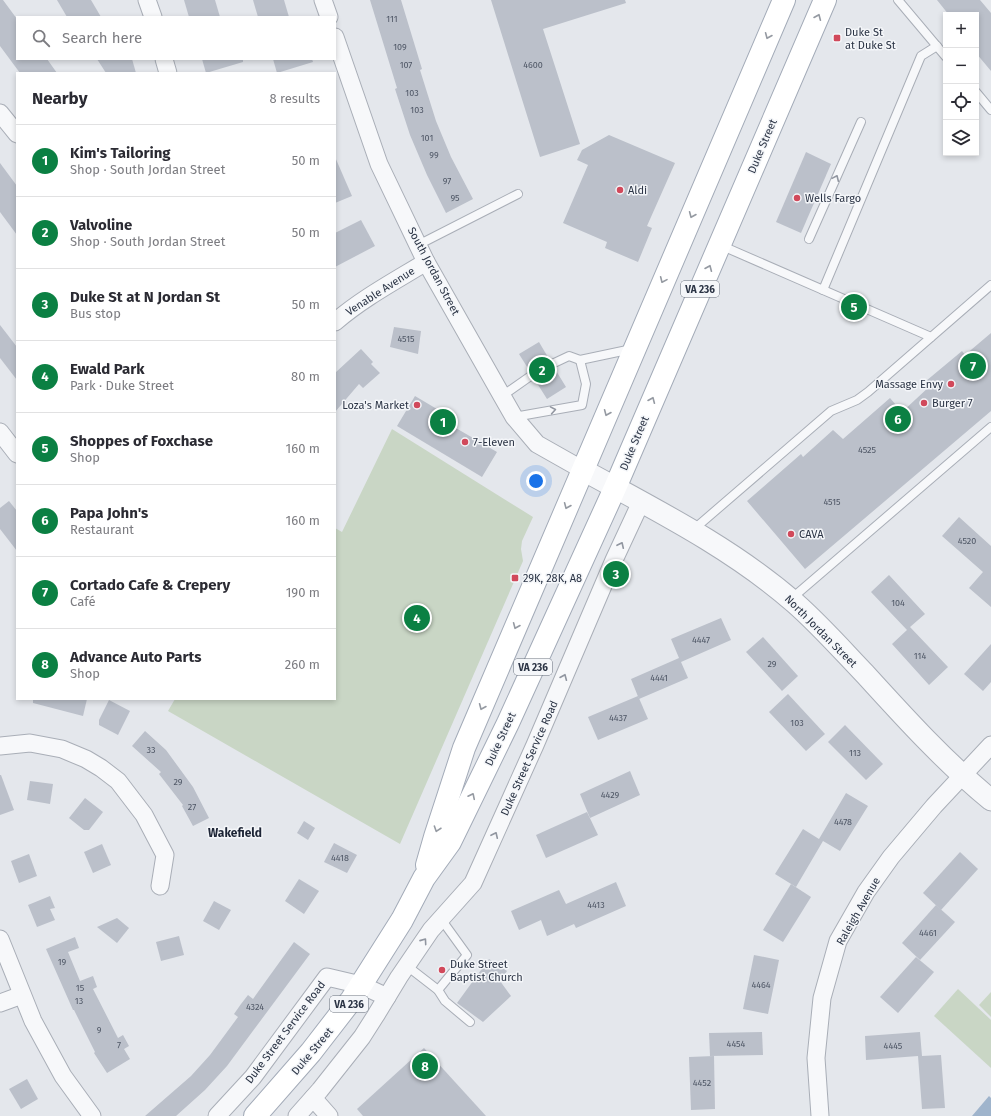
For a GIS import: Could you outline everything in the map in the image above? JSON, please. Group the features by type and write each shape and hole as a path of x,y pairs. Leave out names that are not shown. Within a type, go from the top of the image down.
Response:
{"main road":[{"name":"Duke Street","path":"424,878 435,837 464,748 784,0"},
{"name":"Duke Street","path":"255,1116 326,1034 361,985 402,920 424,878 450,842 508,723 615,488 825,0"}],"street":[{"path":"147,0 153,16"},
{"path":"323,0 329,16"},
{"name":"South Jordan Street","path":"336,40 379,164 426,262 514,417 537,444 583,470"},
{"path":"164,60 168,72"},
{"path":"0,113 16,133"},
{"name":"Venable Avenue","path":"336,321 368,297 426,262"},
{"path":"0,432 16,453"},
{"name":"North Jordan Street","path":"583,470 692,530 758,574 790,600 833,640 925,739 991,800"},
{"name":"Duke Street Service Road","path":"298,1116 362,1037 406,966 432,930 473,883 532,753 611,567 641,502"},
{"path":"0,746 30,743 62,749 86,759 118,781 144,815 165,855 160,886"},
{"name":"Raleigh Avenue","path":"820,1116 816,1058 822,998 838,942 857,907 877,876 929,812 991,745"},
{"path":"0,939 33,1022 63,1076 92,1116"},
{"name":"Duke Street Service Road","path":"216,1116 253,1077 326,977 361,985 387,997"},
{"path":"0,1003 22,995"},
{"path":"312,1098 329,1116"}],"lane":[{"path":"898,0 943,53"},
{"path":"823,290 921,56 937,46"},
{"path":"979,96 991,110"},
{"path":"809,239 861,122"},
{"path":"418,245 518,194"},
{"path":"719,245 931,337"},
{"path":"692,530 831,411 857,400 991,285"},
{"path":"552,364 569,356 580,360 635,349"},
{"path":"514,417 582,405 586,384 580,360"},
{"path":"502,396 532,375"},
{"path":"790,600 991,427"},
{"path":"438,990 467,955 441,919"},
{"path":"406,966 438,990 444,1001 470,1022"}],"green space":[{"path":"392,429 533,517 522,541 521,549 523,561 400,844 168,711 174,700 336,700 336,529 342,532"},
{"path":"958,989 991,1020 991,1068 934,1016"},
{"path":"991,992 991,1017 979,1005"}],"water":[{"path":"989,1096 991,1098 991,1116 972,1116"}],"building":[{"path":"0,0 3,0 16,18 16,60 48,60 56,72 19,72 0,46"},
{"path":"57,0 91,0 100,16 66,16"},
{"path":"184,0 215,0 220,16 189,16"},
{"path":"253,0 284,0 289,16 258,16"},
{"path":"370,0 401,0 436,121 451,157 473,199 446,213 427,175 410,135 395,89 397,88"},
{"path":"491,0 625,0 626,3 543,29 580,144 540,157"},
{"path":"937,0 980,0 991,13 991,71 979,57 979,12 947,12"},
{"path":"98,60 132,60 136,72 105,72"},
{"path":"202,60 243,60 243,62 206,72"},
{"path":"273,60 312,60 313,62 280,72 277,72"},
{"name":"Aldi","path":"609,135 675,163 647,226 652,228 638,262 605,248 607,242 563,223 588,165 577,160 582,150"},
{"path":"806,152 831,164 801,233 776,222"},
{"path":"336,159 352,196 336,203"},
{"path":"0,163 16,185 16,234 0,212"},
{"path":"361,220 375,246 336,266 336,232"},
{"path":"0,325 16,346 16,379 0,358"},
{"path":"394,327 421,331 418,354 390,347"},
{"path":"991,333 991,411 805,569 747,501 801,454 803,457 833,430 843,439 890,398 902,412 930,386 926,381 962,351 965,355"},
{"path":"539,342 549,359 547,367 555,369 566,387 547,399 535,380 537,377 537,372 534,370 529,370 519,354"},
{"path":"361,349 373,362 371,364 380,373 363,388 359,384 336,411 336,372"},
{"path":"415,396 452,418 449,424 497,452 482,477 397,426"},
{"path":"9,501 16,510 16,550 0,529 0,508"},
{"path":"959,517 991,546 991,607 969,588 983,572 942,536"},
{"path":"889,575 925,614 910,627 948,667 929,685 892,644 907,630 871,592"},
{"path":"721,618 731,640 681,662 688,678 639,699 631,679 679,658 671,639"},
{"path":"763,637 798,676 782,691 746,652"},
{"path":"991,644 991,682 983,691 964,674"},
{"path":"788,694 825,734 806,751 769,712"},
{"path":"638,696 648,719 598,740 588,717"},
{"path":"33,700 87,700 83,716 33,703"},
{"path":"109,700 130,711 118,735 99,725 99,720"},
{"path":"845,725 883,764 866,780 828,742"},
{"path":"145,731 166,750 193,787 209,818 193,826 182,806 183,805 159,774 161,772 132,746"},
{"path":"630,771 640,795 590,818 580,794"},
{"path":"0,775 14,810 0,815"},
{"path":"30,781 53,784 50,804 27,800"},
{"path":"846,793 868,806 840,851 823,841 796,887 775,874 803,829 819,839"},
{"path":"85,798 103,812 89,830 84,830 69,818"},
{"path":"587,812 598,835 546,858 536,835"},
{"path":"304,821 315,828 308,840 297,833"},
{"path":"334,843 357,855 347,873 324,862"},
{"path":"102,844 111,865 93,873 84,852"},
{"path":"960,852 978,869 941,910 923,893"},
{"path":"29,854 37,876 19,883 11,861"},
{"path":"299,879 319,891 304,914 285,901"},
{"path":"616,882 626,906 576,928 574,924 547,936 541,920 519,930 511,911 559,890 566,904"},
{"path":"791,884 811,897 783,942 763,930"},
{"path":"50,896 55,908 50,909 55,920 37,927 28,905"},
{"path":"214,901 231,910 219,930 203,921"},
{"path":"936,905 955,922 920,960 902,943"},
{"path":"117,918 129,928 117,943 97,927"},
{"path":"179,936 184,955 161,961 156,942"},
{"path":"75,937 79,948 68,952 80,981 93,976 97,987 93,989 118,1038 123,1035 129,1046 124,1049 130,1059 107,1073 94,1053 95,1052 73,1010 46,949"},
{"path":"294,942 310,954 227,1066 205,1090 176,1116 145,1116 191,1076 210,1055 238,1017 234,1014 241,1004 248,995 253,999"},
{"path":"754,955 779,960 768,1014 743,1009"},
{"path":"916,957 934,972 898,1013 880,997"},
{"path":"489,959 507,971 500,981 511,996 483,1022 457,1003"},
{"path":"762,1032 763,1055 710,1056 709,1033"},
{"path":"920,1032 922,1056 941,1055 945,1108 922,1109 918,1056 866,1060 865,1036"},
{"path":"424,1048 486,1116 363,1116 357,1109"},
{"path":"714,1056 715,1109 691,1110 689,1057"},
{"path":"27,1079 38,1099 21,1109 9,1089"}],"place":[{"name":"Duke St at Duke St","path":"837,38"},
{"name":"Aldi","path":"620,190"},
{"name":"Wells Fargo","path":"797,198"},
{"name":"Shoppes of Foxchase","path":"854,307"},
{"name":"Cortado Cafe & Crepery","path":"973,366"},
{"name":"Valvoline","path":"542,370"},
{"name":"Massage Envy","path":"951,384"},
{"name":"Burger 7","path":"924,403"},
{"name":"Loza's Market","path":"417,405"},
{"name":"Papa John's","path":"898,419"},
{"name":"Kim's Tailoring","path":"443,422"},
{"name":"7-Eleven","path":"465,442"},
{"name":"CAVA","path":"791,534"},
{"name":"Duke St at N Jordan St","path":"616,574"},
{"name":"29K, 28K, A8","path":"515,578"},
{"name":"Ewald Park","path":"417,618"},
{"name":"Duke Street Baptist Church","path":"442,970"},
{"name":"Advance Auto Parts","path":"425,1066"}],"district":[{"name":"Wakefield","path":"235,833"}]}
